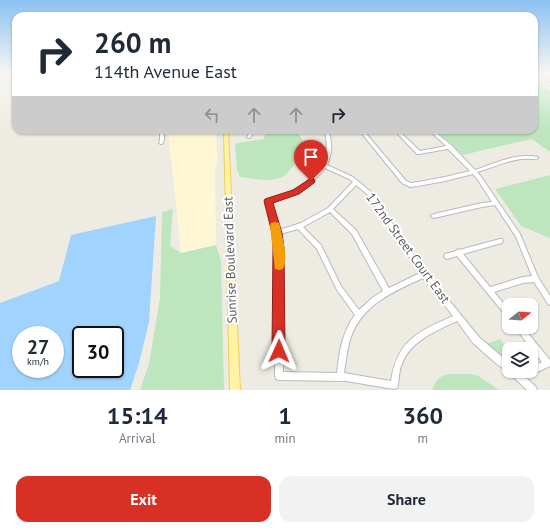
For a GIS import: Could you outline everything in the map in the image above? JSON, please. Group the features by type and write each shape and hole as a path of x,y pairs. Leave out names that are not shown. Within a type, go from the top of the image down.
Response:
{"main road":[{"name":"Sunrise Boulevard East","path":"226,134 235,390"}],"street":[{"path":"161,143 162,134"},
{"path":"327,134 330,151 324,166 311,181 296,192 268,201 277,233 280,275 279,376 340,377 394,388 398,361 405,349 418,337 458,317"},
{"path":"364,134 408,185 474,171 492,164 526,157 536,158"},
{"path":"400,134 419,153 450,147"},
{"path":"435,134 474,171 496,203 518,236 536,279 550,302"},
{"name":"172nd Street Court East","path":"324,166 356,182 374,200 424,274 484,348 502,362"},
{"path":"277,233 299,226 330,209 356,182"},
{"path":"434,216 496,203"},
{"path":"330,209 354,232 387,291"},
{"path":"299,226 319,247 338,288 358,314"},
{"path":"447,256 500,241"},
{"path":"458,252 502,306"},
{"path":"340,377 344,344 358,314 366,306 387,291 424,274"},
{"path":"489,290 523,280 536,279"},
{"path":"524,334 549,363 538,368"},
{"path":"520,378 533,390"}],"shaded area":[{"path":"168,134 215,134 218,159 215,167 216,244 215,246 181,253"}],"green space":[{"path":"538,92 550,92 550,152 532,139 463,155 440,134 538,134"},
{"path":"265,134 298,134 304,144 303,152 287,173 280,178 265,180 240,177 237,170 235,146 237,143 264,139"},
{"path":"550,175 550,238 521,226 495,189"},
{"path":"173,209 170,246 181,253 216,245 221,261 224,390 140,390 149,364 160,298 162,212"},
{"path":"500,339 502,342 502,357 486,344"},
{"path":"447,374 477,375 499,390 432,390 435,383"}],"water":[{"path":"156,216 149,322 139,363 130,390 0,390 0,303 59,281 71,235"}],"slow traffic":[{"path":"275,226 279,248 279,265"}],"route":[{"path":"279,351 279,248 277,233 268,201 296,192 311,181"}]}
